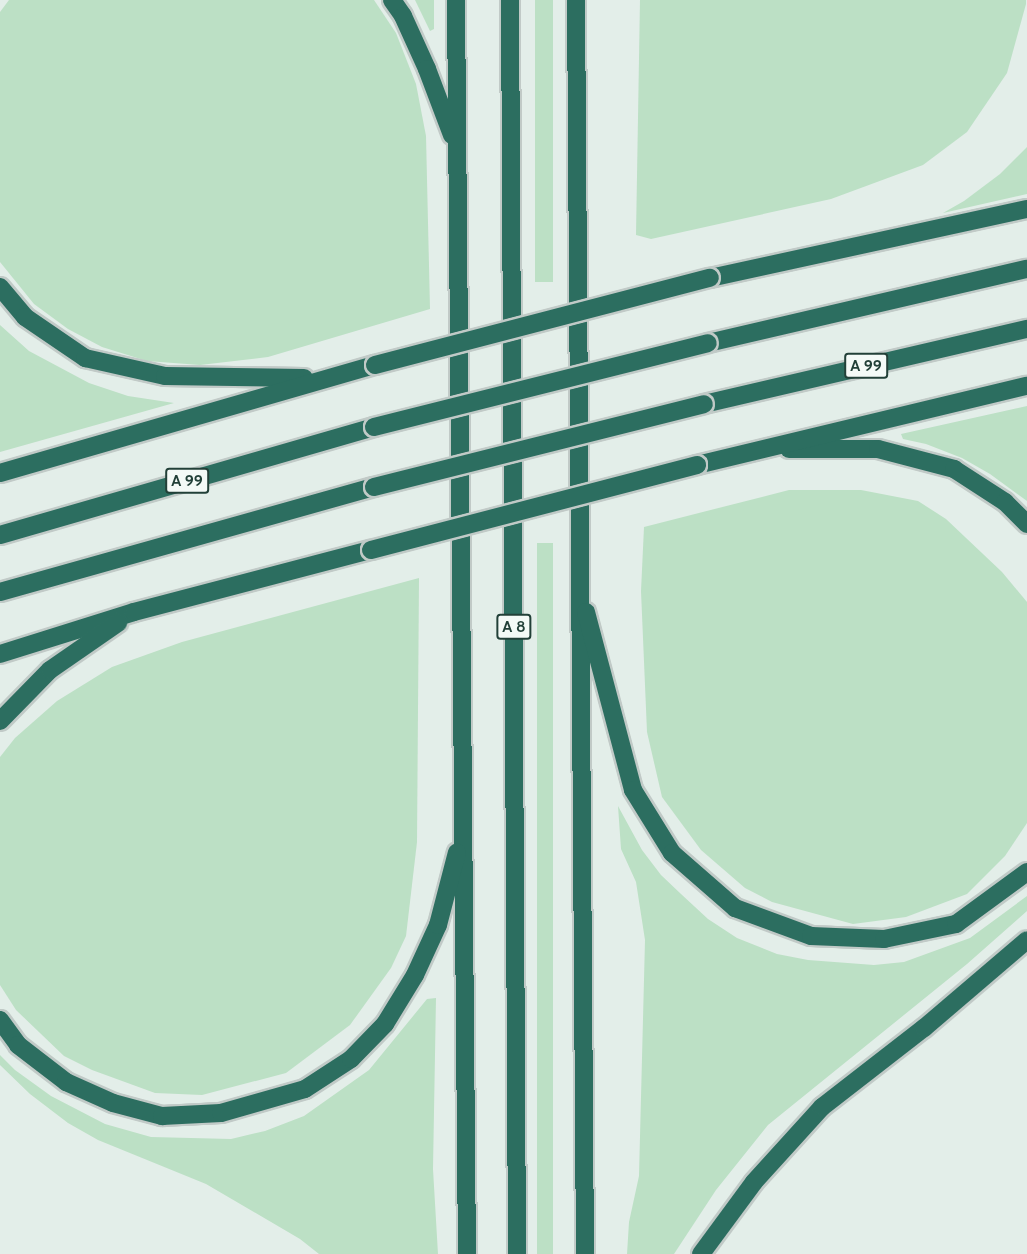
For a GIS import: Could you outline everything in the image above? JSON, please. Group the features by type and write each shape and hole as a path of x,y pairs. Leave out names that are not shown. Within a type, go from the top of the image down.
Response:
{"highway":[{"path":"392,0 403,16 427,69 457,148"},
{"path":"456,0 467,1254"},
{"name":"A 8","path":"510,0 517,1254"},
{"path":"576,0 585,1254"},
{"path":"0,473 323,379 710,278 1027,210"},
{"name":"A 99","path":"0,535 374,428 708,343 1027,269"},
{"path":"0,287 25,317 85,358 165,376 323,379"},
{"name":"A 99","path":"0,592 374,487 704,404 1027,329"},
{"path":"0,654 134,612 757,449 1027,386"},
{"path":"757,449 878,449 954,470 1005,502 1027,524"},
{"path":"579,584 633,790 672,853 735,908 811,936 884,939 956,924 1027,872"},
{"path":"0,721 50,670 134,612"},
{"path":"0,1020 18,1045 66,1082 113,1103 162,1116 220,1113 305,1089 351,1059 378,1031 415,975 438,925 463,827"},
{"path":"700,1254 754,1182 822,1107 924,1028 1027,940"}],"green space":[{"path":"9,0 374,0 396,33 416,84 426,136 430,309 268,357 200,365 147,361 102,347 68,329 34,304 0,262 0,12"},
{"path":"415,0 434,0 434,29 430,31"},
{"path":"535,0 553,0 553,282 535,282"},
{"path":"640,0 1026,0 1026,4 1007,73 967,132 923,165 831,199 651,239 636,235"},
{"path":"1027,147 1027,194 943,213 964,201 1000,174"},
{"path":"0,325 29,351 89,383 128,396 174,403 0,452"},
{"path":"1027,406 1027,501 990,474 962,458 926,444 903,439 901,434"},
{"path":"789,490 861,490 918,501 946,519 1002,572 1027,602 1027,823 1005,856 967,894 906,917 853,924 772,902 745,888 701,850 662,797 647,732 641,591 644,527"},
{"path":"537,543 553,543 553,1254 537,1254"},
{"path":"419,578 417,842 406,936 391,968 350,1025 286,1073 202,1095 155,1093 92,1070 64,1056 16,1010 0,985 0,757 15,738 57,701 112,667 182,642"},
{"path":"618,806 642,850 661,875 681,894 708,919 737,938 777,954 808,960 874,965 904,962 970,938 1027,896 1027,911 967,964 768,1125 716,1190 674,1254 627,1254 629,1222 639,1176 645,940 636,882 621,849"},
{"path":"436,998 433,1169 438,1254 319,1254 300,1239 206,1184 98,1140 68,1123 30,1094 0,1065 0,1055 15,1070 51,1096 105,1124 151,1137 231,1139 265,1131 304,1116 369,1070 427,999"}]}
